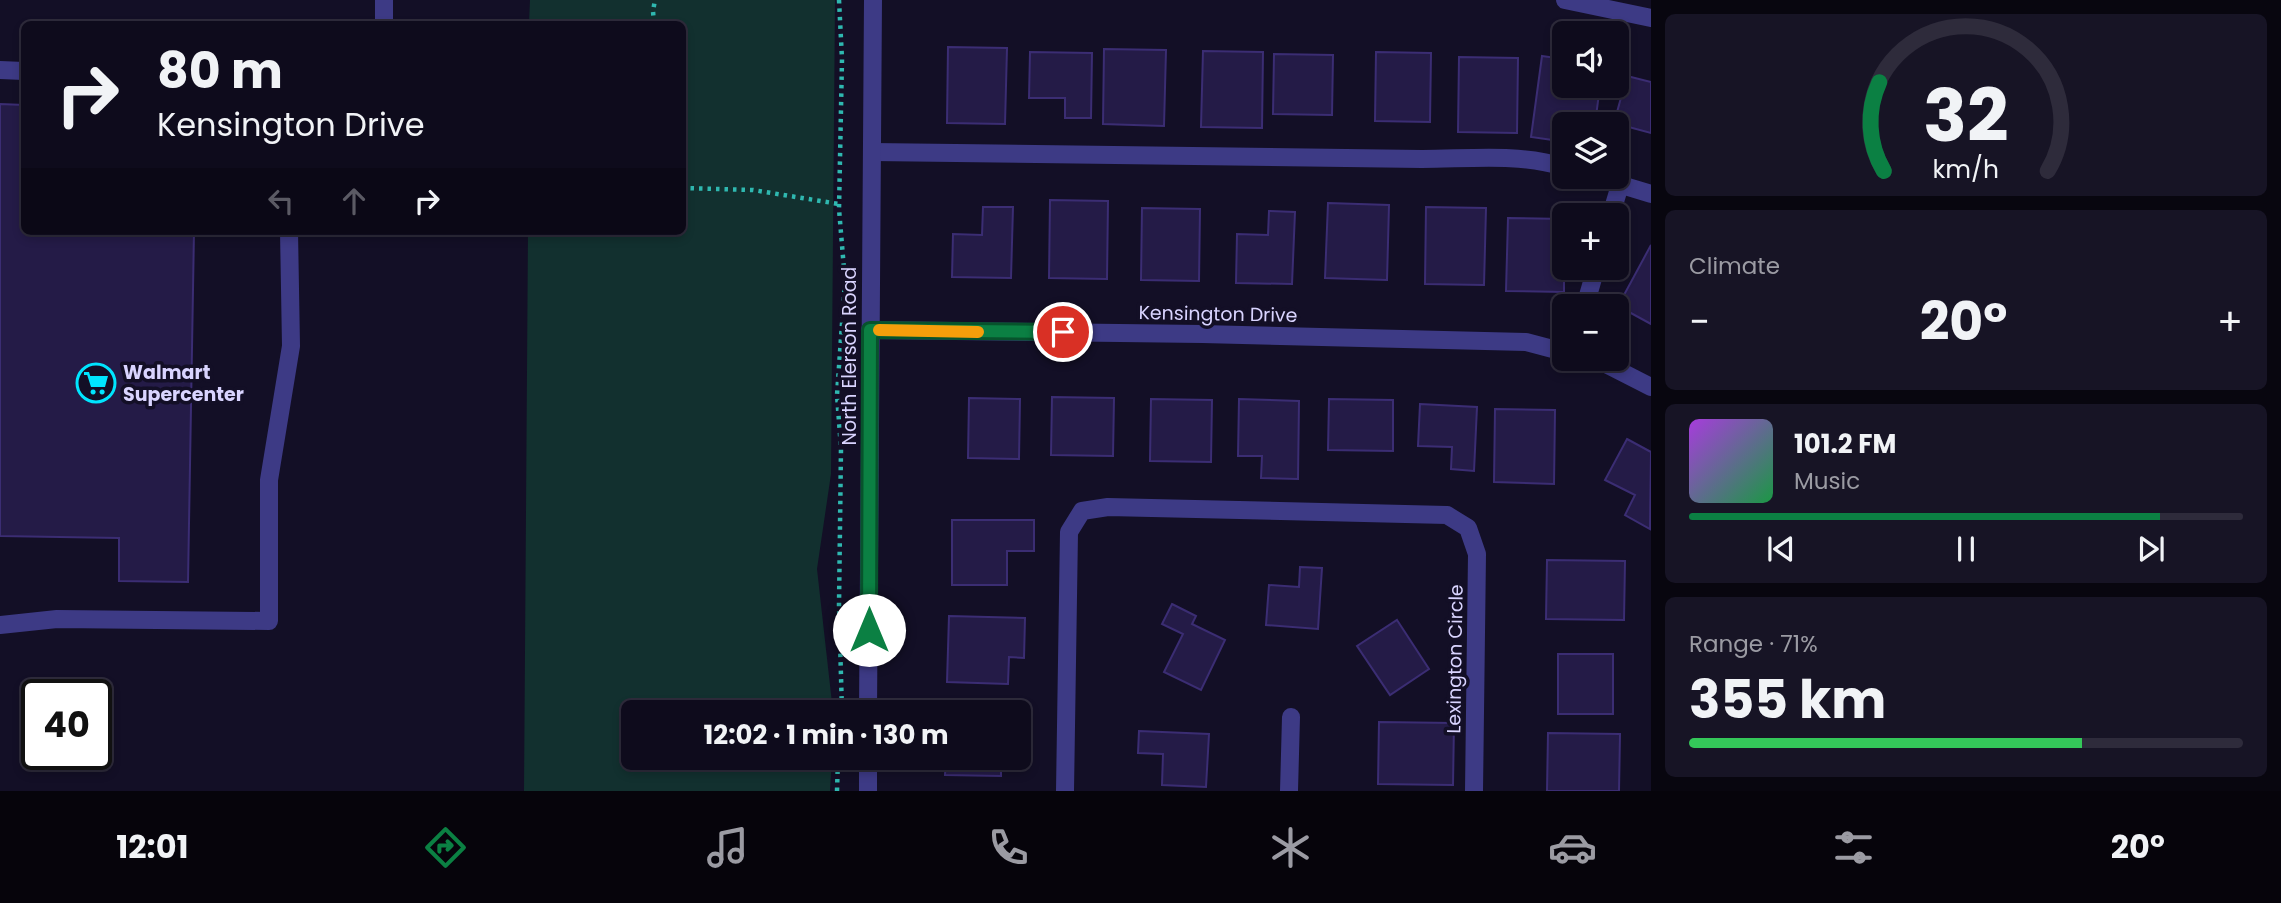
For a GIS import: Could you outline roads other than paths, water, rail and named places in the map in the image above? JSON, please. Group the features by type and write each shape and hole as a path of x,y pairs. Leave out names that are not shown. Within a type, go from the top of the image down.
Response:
{"street":[{"path":"384,0 384,21"},
{"name":"North Elerson Road","path":"868,700 873,0"},
{"path":"1565,0 1651,18"},
{"path":"0,70 21,71"},
{"path":"872,152 1505,158 1552,163"},
{"path":"1629,188 1651,194"},
{"path":"0,625 57,619 270,621 269,480 291,346 289,235"},
{"name":"Kensington Drive","path":"870,330 1526,342 1552,349"},
{"path":"1620,371 1651,387"},
{"name":"Lexington Circle","path":"1065,791 1069,532 1082,511 1108,507 1447,515 1468,528 1477,554 1474,791"},
{"path":"1289,791 1291,717"},
{"path":"868,770 868,791"}],"place":[{"name":"Walmart Supercenter","path":"96,383"}]}
